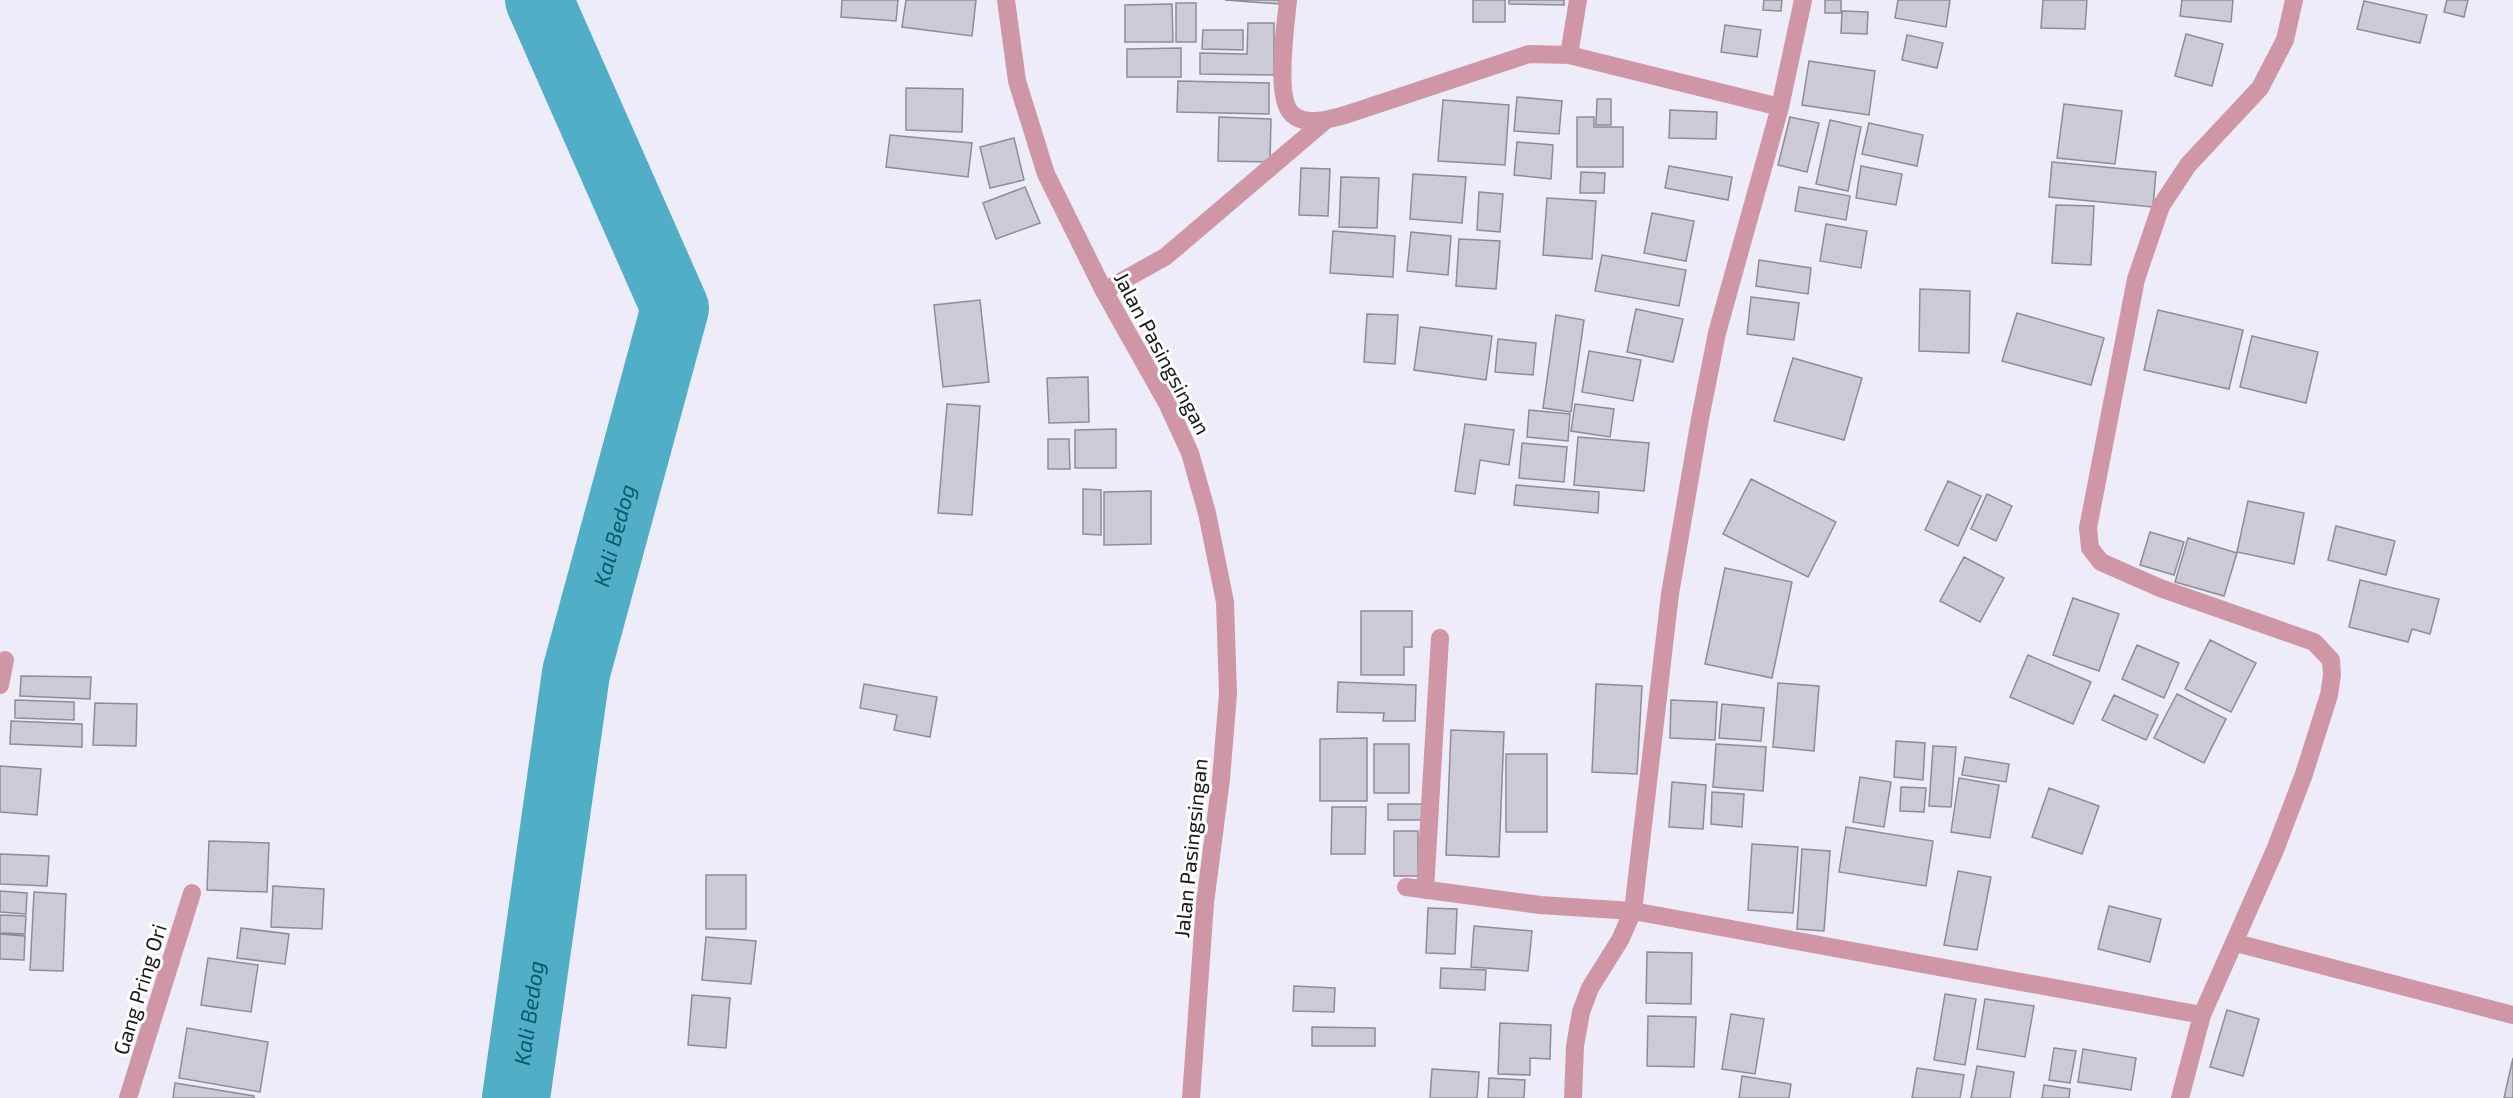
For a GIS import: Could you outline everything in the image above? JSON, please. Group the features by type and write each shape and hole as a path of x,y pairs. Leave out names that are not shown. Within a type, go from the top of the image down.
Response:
{"street":[{"name":"Jalan Pasingsingan","path":"1006,0 1017,81 1030,130 1046,174 1111,287 1190,453 1208,513 1225,602 1228,694 1221,779 1205,903 1191,1098"},
{"path":"1288,0 1283,83 1285,104 1293,115 1309,121 1326,120 1509,58 1529,54 1569,55 1780,107"},
{"path":"1569,55 1578,0"},
{"path":"1573,1098 1575,1046 1581,1012 1590,988 1620,940 1633,911 1670,594 1688,482 1717,333 1780,107 1803,0"},
{"path":"2180,1098 2202,1015 2236,943 2304,774 2329,695 2332,675 2331,660 2314,642 2160,588 2101,562 2090,548 2088,528 2136,279 2161,206 2188,165 2260,88 2285,40 2294,0"},
{"path":"1111,287 1165,256 1326,120"},
{"path":"1425,890 1440,638"},
{"path":"0,685 5,660"},
{"path":"1406,887 1540,905 1633,911 2202,1015"},
{"name":"Gang Pring Ori","path":"128,1098 192,893"},
{"path":"2236,943 2513,1015"}],"building":[{"path":"842,0 898,0 896,21 841,17"},
{"path":"906,0 976,0 972,36 902,27"},
{"path":"1225,0 1279,0 1279,4"},
{"path":"1473,0 1505,0 1505,22 1473,22"},
{"path":"1509,0 1564,0 1564,5 1509,4"},
{"path":"1764,0 1782,0 1781,11 1763,10"},
{"path":"1825,0 1841,0 1841,13 1825,13"},
{"path":"1898,0 1950,0 1946,27 1895,18"},
{"path":"2043,0 2087,0 2085,29 2041,28"},
{"path":"2182,0 2233,0 2231,22 2180,16"},
{"path":"2447,0 2468,0 2464,17 2444,12"},
{"path":"2364,1 2427,15 2420,43 2357,29"},
{"path":"1176,3 1196,3 1196,42 1176,42"},
{"path":"1172,4 1173,42 1125,42 1125,5"},
{"path":"1842,11 1868,12 1867,34 1841,33"},
{"path":"1248,23 1274,23 1274,75 1200,74 1200,53 1247,54"},
{"path":"1725,25 1761,30 1757,57 1721,52"},
{"path":"1203,30 1243,30 1243,50 1202,49"},
{"path":"2186,34 2223,44 2212,86 2175,76"},
{"path":"1907,35 1943,43 1937,68 1902,60"},
{"path":"1181,48 1181,77 1127,77 1127,49"},
{"path":"1809,61 1875,71 1869,115 1802,105"},
{"path":"1178,81 1269,83 1269,114 1177,112"},
{"path":"906,88 963,89 962,132 906,130"},
{"path":"1517,97 1562,101 1559,134 1514,131"},
{"path":"1597,99 1611,99 1611,125 1596,125"},
{"path":"1443,100 1509,105 1505,165 1438,161"},
{"path":"2064,104 2122,111 2115,164 2057,158"},
{"path":"1670,110 1717,112 1716,139 1669,138"},
{"path":"1219,117 1271,119 1270,162 1218,161"},
{"path":"1577,117 1594,117 1594,127 1623,127 1623,167 1577,167"},
{"path":"1790,117 1819,123 1807,172 1778,165"},
{"path":"1830,120 1861,127 1848,191 1816,184"},
{"path":"1869,123 1923,135 1917,166 1862,154"},
{"path":"890,135 972,143 968,177 886,167"},
{"path":"1014,138 1024,180 990,188 980,147"},
{"path":"1517,142 1553,145 1551,179 1514,175"},
{"path":"2052,162 2156,172 2153,207 2049,197"},
{"path":"1669,166 1732,177 1728,200 1665,188"},
{"path":"1861,166 1902,174 1896,205 1856,198"},
{"path":"1301,168 1330,169 1328,216 1299,215"},
{"path":"1581,172 1605,173 1604,193 1580,193"},
{"path":"1413,174 1466,177 1462,223 1410,219"},
{"path":"1341,177 1379,178 1377,228 1339,227"},
{"path":"1025,187 1040,223 996,239 983,203"},
{"path":"1799,187 1850,196 1846,220 1795,211"},
{"path":"1479,192 1503,194 1500,232 1477,230"},
{"path":"1547,198 1596,201 1592,259 1543,255"},
{"path":"2056,205 2094,206 2091,265 2052,263"},
{"path":"1652,213 1694,221 1686,261 1644,253"},
{"path":"1826,224 1867,231 1861,268 1820,261"},
{"path":"1333,231 1395,236 1393,277 1330,273"},
{"path":"1411,232 1451,236 1448,275 1407,271"},
{"path":"1459,239 1500,241 1496,289 1456,286"},
{"path":"1602,255 1686,270 1679,306 1595,291"},
{"path":"1759,260 1811,268 1808,294 1756,286"},
{"path":"1920,289 1970,291 1969,353 1919,351"},
{"path":"1751,297 1799,303 1794,340 1747,334"},
{"path":"980,300 989,382 943,387 934,305"},
{"path":"1636,309 1683,319 1673,362 1627,352"},
{"path":"2158,310 2243,330 2229,389 2144,370"},
{"path":"2017,313 2104,338 2091,385 2002,361"},
{"path":"1367,314 1398,315 1395,364 1364,362"},
{"path":"1556,315 1584,320 1571,412 1543,408"},
{"path":"1420,327 1492,336 1486,380 1414,370"},
{"path":"2252,336 2318,352 2306,403 2240,387"},
{"path":"1498,339 1536,343 1533,375 1495,372"},
{"path":"1589,351 1641,360 1633,401 1582,392"},
{"path":"1793,358 1862,378 1844,440 1774,421"},
{"path":"1088,377 1089,422 1049,423 1047,378"},
{"path":"947,404 980,406 972,515 938,513"},
{"path":"1575,404 1614,409 1610,437 1571,431"},
{"path":"1529,410 1570,414 1568,441 1527,437"},
{"path":"1465,424 1514,430 1509,465 1480,460 1475,494 1455,491"},
{"path":"1116,429 1116,468 1075,468 1075,430"},
{"path":"1578,437 1649,443 1644,491 1574,485"},
{"path":"1048,439 1069,439 1070,469 1048,469"},
{"path":"1522,443 1567,447 1564,482 1519,478"},
{"path":"1751,479 1836,522 1808,577 1723,534"},
{"path":"1948,481 1981,496 1958,546 1925,530"},
{"path":"1516,485 1599,492 1598,513 1514,505"},
{"path":"1083,489 1101,490 1101,535 1083,534"},
{"path":"1151,491 1151,544 1104,545 1104,492"},
{"path":"1987,494 2012,506 1996,541 1971,529"},
{"path":"2248,501 2304,513 2294,564 2237,552"},
{"path":"2336,526 2395,541 2386,575 2328,560"},
{"path":"2150,532 2184,542 2174,575 2140,565"},
{"path":"2188,538 2237,553 2224,596 2175,582"},
{"path":"1964,557 2004,578 1980,622 1940,601"},
{"path":"1725,568 1792,582 1772,678 1705,664"},
{"path":"2360,580 2439,599 2430,634 2412,629 2408,642 2349,627"},
{"path":"2073,598 2119,614 2099,671 2053,655"},
{"path":"1361,611 1412,611 1412,647 1404,647 1404,675 1361,675"},
{"path":"2210,640 2256,663 2231,712 2185,689"},
{"path":"2137,645 2179,663 2164,698 2122,679"},
{"path":"2028,655 2091,682 2073,724 2010,697"},
{"path":"21,676 91,677 90,699 20,696"},
{"path":"1338,682 1416,685 1415,721 1383,721 1384,713 1337,712"},
{"path":"1778,683 1819,686 1814,751 1773,747"},
{"path":"864,684 937,697 930,737 894,730 897,715 860,708"},
{"path":"1596,684 1642,686 1637,774 1592,772"},
{"path":"2177,694 2226,719 2204,763 2154,738"},
{"path":"2114,695 2158,715 2146,740 2102,720"},
{"path":"15,700 74,702 74,720 15,718"},
{"path":"1671,700 1717,702 1715,740 1670,738"},
{"path":"95,703 137,704 136,746 93,745"},
{"path":"1722,704 1764,708 1761,741 1719,738"},
{"path":"11,721 82,724 82,747 10,744"},
{"path":"1451,730 1504,732 1499,857 1446,855"},
{"path":"1367,738 1367,801 1320,801 1320,739"},
{"path":"1896,741 1925,743 1923,780 1894,777"},
{"path":"1374,744 1409,744 1409,793 1374,793"},
{"path":"1716,744 1766,747 1763,791 1713,787"},
{"path":"1933,746 1956,747 1951,807 1929,806"},
{"path":"1506,754 1547,754 1547,832 1506,832"},
{"path":"1965,757 2009,764 2006,782 1962,775"},
{"path":"0,766 41,769 37,815 0,812"},
{"path":"1860,777 1891,782 1884,827 1853,822"},
{"path":"1959,778 1999,785 1990,838 1951,832"},
{"path":"1672,782 1706,785 1703,829 1669,827"},
{"path":"1901,787 1926,788 1924,812 1900,811"},
{"path":"2049,788 2099,806 2082,854 2032,837"},
{"path":"1712,792 1744,794 1742,827 1711,824"},
{"path":"1388,804 1427,804 1427,820 1388,820"},
{"path":"1332,807 1366,807 1365,854 1331,854"},
{"path":"1846,827 1933,841 1926,886 1839,872"},
{"path":"1394,831 1418,831 1418,876 1394,876"},
{"path":"209,841 269,843 267,892 207,890"},
{"path":"1752,844 1798,847 1793,913 1748,910"},
{"path":"1802,849 1830,851 1824,931 1797,929"},
{"path":"0,854 49,856 47,886 0,884"},
{"path":"1958,871 1991,877 1977,950 1944,945"},
{"path":"706,875 746,875 746,929 706,929"},
{"path":"273,886 324,889 322,929 271,927"},
{"path":"0,891 27,893 26,914 0,912"},
{"path":"34,892 66,894 63,971 30,970"},
{"path":"2109,906 2161,919 2150,962 2098,949"},
{"path":"1428,908 1457,909 1455,954 1426,953"},
{"path":"0,915 26,916 25,934 0,933"},
{"path":"1474,926 1532,931 1528,971 1471,967"},
{"path":"241,928 289,934 285,964 237,958"},
{"path":"0,934 25,936 24,960 0,959"},
{"path":"706,937 756,941 751,984 702,980"},
{"path":"1647,952 1692,953 1691,1004 1646,1003"},
{"path":"208,958 258,965 251,1012 201,1005"},
{"path":"1441,968 1486,970 1485,990 1440,988"},
{"path":"1294,986 1335,988 1334,1012 1293,1011"},
{"path":"1945,994 1976,999 1965,1065 1934,1060"},
{"path":"692,995 730,998 726,1048 688,1045"},
{"path":"1985,999 2034,1006 2025,1057 1977,1049"},
{"path":"2227,1010 2259,1019 2243,1076 2210,1067"},
{"path":"1731,1014 1764,1019 1755,1074 1722,1069"},
{"path":"1648,1016 1696,1017 1694,1067 1647,1066"},
{"path":"1500,1023 1551,1025 1550,1059 1530,1058 1530,1075 1498,1074"},
{"path":"1312,1027 1375,1028 1375,1046 1312,1046"},
{"path":"187,1028 268,1042 260,1092 179,1078"},
{"path":"2054,1048 2076,1051 2070,1083 2049,1080"},
{"path":"2083,1049 2136,1058 2131,1090 2078,1082"},
{"path":"2513,1058 2513,1098 2504,1098"},
{"path":"1977,1066 2014,1072 2010,1098 1971,1098"},
{"path":"1917,1068 1964,1075 1960,1098 1912,1098"},
{"path":"1432,1069 1479,1072 1477,1098 1430,1098"},
{"path":"1742,1076 1791,1084 1789,1098 1739,1098"},
{"path":"1489,1078 1525,1080 1524,1098 1488,1098"},
{"path":"175,1083 254,1096 254,1098 173,1098"},
{"path":"2044,1085 2070,1089 2069,1098 2042,1098"}],"waterway":[{"name":"Kali Bedog","path":"516,1098 576,673 675,308 539,0"}]}
